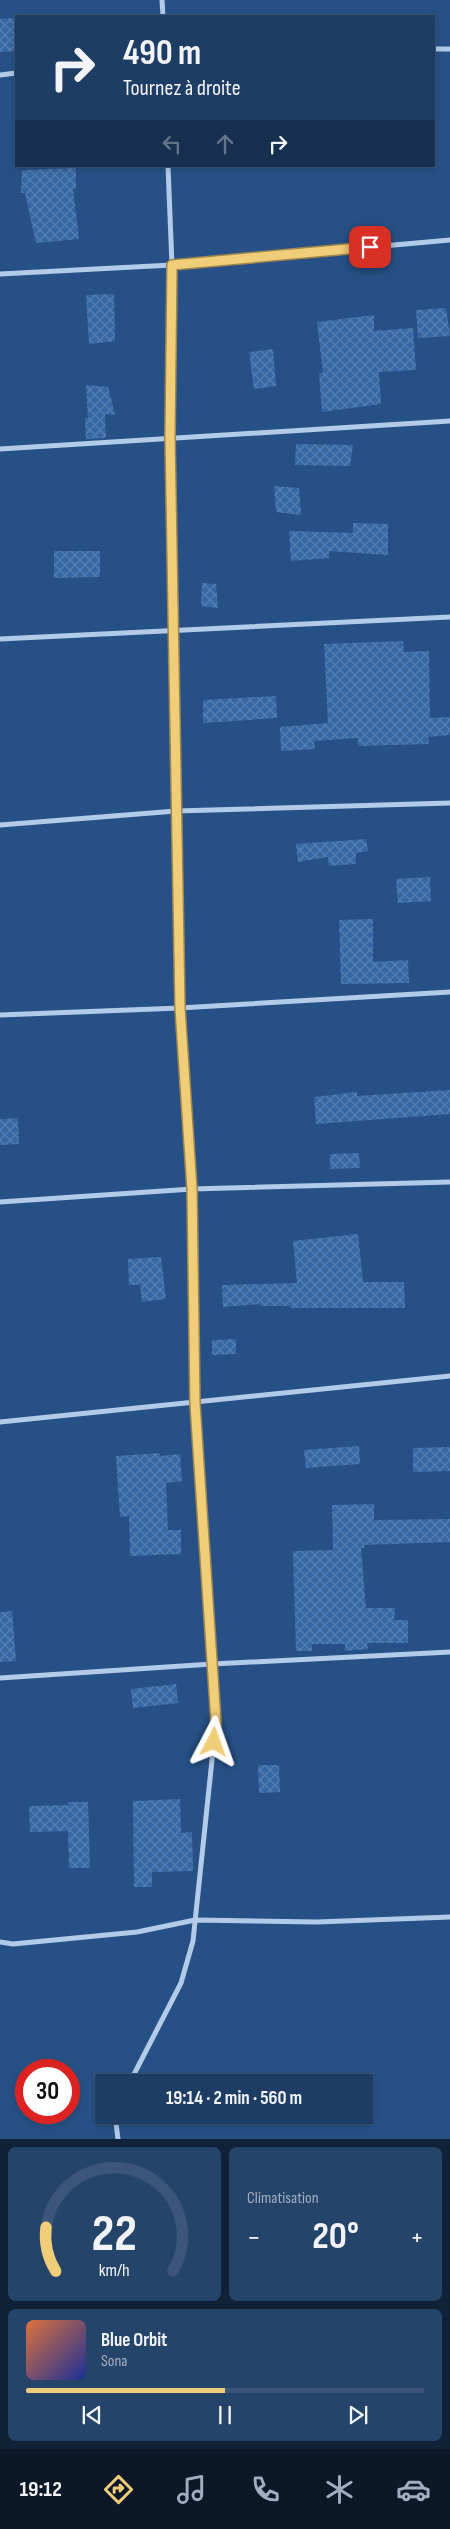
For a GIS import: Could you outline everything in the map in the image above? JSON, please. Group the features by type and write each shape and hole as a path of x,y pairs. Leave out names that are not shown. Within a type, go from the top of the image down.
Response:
{"street":[{"path":"162,0 163,15"},
{"path":"435,50 450,49"},
{"path":"0,74 15,73"},
{"path":"134,2074 181,1983 193,1941 216,1722 195,1404 192,1189 180,1008 170,437 172,265 168,167"},
{"path":"0,274 172,265 450,240"},
{"path":"0,449 450,421"},
{"path":"0,639 450,617"},
{"path":"0,825 176,811 450,803"},
{"path":"0,1015 180,1008 450,992"},
{"path":"0,1202 192,1189 450,1182"},
{"path":"0,1422 195,1404 450,1376"},
{"path":"0,1678 212,1664 450,1652"},
{"path":"0,1942 12,1944 137,1932 195,1920 317,1922 450,1917"},
{"path":"116,2124 118,2139"}],"building":[{"path":"15,18 15,51 0,52 0,19"},
{"path":"76,168 76,189 73,189 79,239 36,243 25,193 21,193 22,170"},
{"path":"114,294 115,341 89,344 86,295"},
{"path":"446,308 450,336 418,338 416,310"},
{"path":"374,315 374,331 413,328 416,370 379,372 381,404 322,412 319,373 323,373 317,322"},
{"path":"273,349 276,386 254,389 249,352"},
{"path":"86,385 108,387 115,415 105,414 106,438 86,439 85,418 88,418"},
{"path":"296,444 353,445 350,466 295,465"},
{"path":"274,486 299,488 301,515 276,512"},
{"path":"353,523 388,524 388,555 329,551 329,558 291,561 289,531 353,533"},
{"path":"54,551 100,551 100,577 54,578"},
{"path":"202,583 216,584 218,608 201,606"},
{"path":"403,641 404,652 429,651 430,718 450,717 450,735 428,737 429,744 358,746 358,738 314,741 315,749 281,751 280,727 328,723 324,644"},
{"path":"276,696 277,718 203,723 203,700"},
{"path":"366,839 368,851 356,853 356,864 329,866 328,857 298,862 296,844"},
{"path":"430,877 431,901 398,903 396,879"},
{"path":"373,919 373,962 408,960 409,983 341,984 339,920"},
{"path":"450,1090 450,1114 316,1124 314,1097 357,1092 357,1096"},
{"path":"18,1118 19,1144 0,1145 0,1119"},
{"path":"359,1153 360,1168 330,1169 330,1154"},
{"path":"358,1234 363,1282 404,1282 405,1308 291,1308 291,1306 260,1306 260,1304 223,1307 222,1285 297,1283 293,1241"},
{"path":"161,1257 166,1299 142,1302 140,1285 129,1285 128,1259"},
{"path":"236,1339 236,1354 212,1355 212,1340"},
{"path":"359,1446 360,1464 306,1468 304,1450"},
{"path":"450,1447 450,1471 413,1472 413,1448"},
{"path":"160,1453 160,1456 180,1454 182,1481 166,1483 168,1530 181,1530 181,1554 130,1556 129,1516 120,1517 116,1456"},
{"path":"374,1504 374,1520 450,1519 450,1542 364,1545 364,1548 361,1548 366,1608 395,1608 394,1620 408,1620 408,1643 367,1643 368,1649 345,1651 345,1644 312,1644 312,1651 296,1651 293,1551 333,1550 332,1505"},
{"path":"12,1611 16,1661 0,1662 0,1612"},
{"path":"176,1684 178,1703 133,1708 131,1689"},
{"path":"258,1765 279,1765 280,1792 259,1793"},
{"path":"180,1799 181,1833 192,1832 193,1871 152,1872 152,1887 134,1887 133,1801"},
{"path":"68,1802 88,1802 90,1868 69,1868 68,1831 30,1832 29,1806 68,1805"}],"route":[{"path":"214,1742 216,1722 195,1404 192,1189 180,1008 170,437 172,265 370,247"}]}
